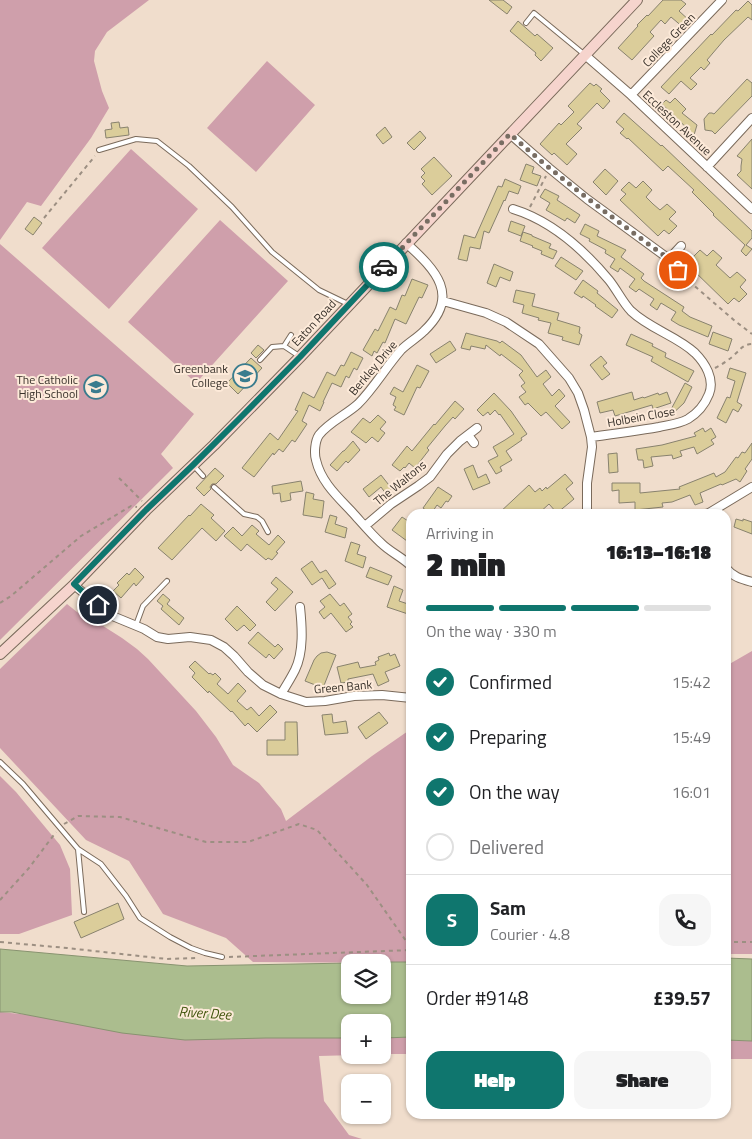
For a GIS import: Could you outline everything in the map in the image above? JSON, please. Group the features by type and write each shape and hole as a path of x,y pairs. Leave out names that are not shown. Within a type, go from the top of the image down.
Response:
{"street":[{"name":"Eaton Road","path":"0,654 74,584 300,357 637,0"},
{"name":"College Green","path":"631,95 722,0"},
{"name":"Eccleston Avenue","path":"585,55 631,95 752,209"},
{"path":"707,167 752,118"},
{"path":"510,134 587,198 669,259 678,270"},
{"path":"525,203 520,211 556,230 571,241 611,282 631,311 648,324 693,351 709,373"},
{"path":"406,243 432,268 442,290 443,301 486,312 506,322 539,344 569,378 578,393 591,438 592,448 587,483 587,509"},
{"path":"669,259 681,246"},
{"name":"Berkley Drive","path":"406,561 382,544 326,483 315,459 315,447 318,436 325,428 357,404 402,349 425,330 437,316 443,301"},
{"path":"626,319 631,311"},
{"name":"Holbein Close","path":"591,438 678,423 687,419 703,407 707,399 711,390 709,373"},
{"name":"The Waltons","path":"365,526 391,504 430,477 447,454 477,428"},
{"path":"468,435 474,443"},
{"path":"715,509 752,487"},
{"path":"731,574 752,582"},
{"name":"Green Bank","path":"74,584 110,615 136,625 157,637 168,639 190,637 211,640 224,647 263,685 281,694 306,702 354,696 382,695 406,697"},
{"path":"281,694 299,660 302,626 300,607"}],"lane":[{"path":"526,23 534,13 585,55"},
{"path":"99,150 136,139 157,141 196,172 232,207 272,252 319,290 348,304"},
{"path":"284,346 292,335"},
{"path":"260,360 272,347 284,346 300,357"},
{"path":"193,465 203,476"},
{"path":"214,487 244,514 257,517 262,521 268,532"},
{"path":"136,625 144,606 167,580"},
{"path":"0,762 23,784 78,849 101,864 126,896 140,918 192,948 222,957"},
{"path":"78,849 84,912"}],"path":[{"path":"44,218 99,150"},
{"path":"520,211 540,189 549,168"},
{"path":"678,270 686,279 752,334"},
{"path":"709,373 740,349 748,344 752,344"},
{"path":"119,478 147,509"},
{"path":"0,603 11,596 81,536 131,506 147,509"},
{"path":"0,900 29,868 60,826 78,816 120,817 206,842 248,842 299,824 317,830 367,885 406,941"},
{"path":"731,942 752,942"}],"shaded area":[{"path":"0,0 149,0 107,32 95,51 94,61 109,108 91,138 41,206 27,202 0,240"},
{"path":"267,61 315,105 256,172 207,128"},
{"path":"131,149 198,209 109,309 42,248"},
{"path":"220,220 288,281 196,383 128,322"},
{"path":"0,244 194,414 161,454 173,468 0,640"},
{"path":"67,604 77,612 122,638 148,659 196,711 216,737 233,765 259,783 281,809 286,821 406,732 406,963 391,963 391,954 341,954 341,963 253,962 226,938 163,914 129,861 86,840 0,748 0,669"},
{"path":"752,651 752,954 731,954 731,663"},
{"path":"0,776 16,792 60,845 70,869 72,915 19,934 0,934"},
{"path":"0,1012 266,1038 341,1038 341,1055 319,1056 324,1101 349,1135 362,1139 0,1139"},
{"path":"406,1037 406,1054 391,1054 391,1038"},
{"path":"731,1040 752,1041 752,1059 731,1059"}],"water":[{"name":"River Dee","path":"0,949 187,966 341,963 341,1004 391,1004 391,962 406,962 406,1037 391,1038 391,1014 341,1014 341,1038 185,1040 122,1033 12,1012 0,1012"},
{"path":"731,958 752,959 752,1041 731,1040"}],"building":[{"path":"489,0 503,0 512,7 507,14"},
{"path":"663,0 681,0 686,4 679,11 690,21 684,28 671,17 665,24 661,20 650,32 654,36 632,60 618,48 637,25"},
{"path":"748,1 752,5 752,20 748,17 707,60 710,63 704,70 701,67 690,78 697,84 691,90 681,81 669,94 661,87 711,34"},
{"path":"518,21 553,48 541,61 535,55 536,53 510,31"},
{"path":"747,79 752,83 752,96 715,134 712,131 705,130 704,119 709,113 714,114"},
{"path":"590,83 594,86 596,84 602,89 600,91 610,101 603,109 597,103 577,124 582,128 566,144 577,154 567,165 540,144 559,123 561,125 574,112 568,106"},
{"path":"675,98 686,109 682,113 697,125 694,135 662,104 666,100 670,103"},
{"path":"624,113 662,145 752,231 752,238 746,245 752,249 746,256 741,251 745,245 713,215 692,192 694,190 668,166 663,171 628,138 620,133 624,129 616,122"},
{"path":"119,122 120,128 128,127 129,135 106,138 105,130 112,129 111,123"},
{"path":"385,127 392,137 383,144 376,135"},
{"path":"420,131 426,138 414,150 407,143"},
{"path":"752,139 752,189 737,175 741,171 742,159 737,156"},
{"path":"434,157 452,176 432,195 422,184 425,181 421,177 425,173 421,169"},
{"path":"526,164 534,167 532,173 541,176 537,186 520,180"},
{"path":"605,169 618,181 606,195 593,182"},
{"path":"505,179 521,186 518,194 509,191 489,233 484,231 480,249 470,247 467,261 458,259 464,235 475,238 498,186 502,187"},
{"path":"643,181 652,190 646,197 653,204 660,210 667,204 676,212 669,219 677,226 669,234 664,230 658,236 620,200 626,194 621,190 629,182 636,188"},
{"path":"545,189 559,196 557,200 580,215 575,223 567,218 565,221 546,210 550,203 540,197"},
{"path":"34,217 42,223 33,235 25,229"},
{"path":"511,221 525,226 521,236 508,231"},
{"path":"585,224 599,231 597,236 626,250 621,257 644,274 641,278 644,281 684,307 682,311 690,317 712,326 708,337 671,320 676,312 661,303 657,310 650,305 654,299 639,289 636,292 629,287 635,279 620,268 618,272 610,267 615,259 605,253 606,250 580,234"},
{"path":"523,232 551,244 549,248 557,251 553,259 541,254 542,251 533,246 520,241"},
{"path":"700,250 707,256 713,250 722,258 716,265 730,278 737,272 746,280 740,287 747,294 739,302 734,298 728,304 691,268 696,262 692,258"},
{"path":"561,257 583,271 576,280 555,266"},
{"path":"494,264 513,272 510,281 500,277 496,287 487,283"},
{"path":"412,279 428,285 422,298 419,297 406,324 395,319 385,343 383,342 377,353 374,351 372,356 363,350 375,329 378,331 390,307 396,310 402,295 405,296"},
{"path":"583,280 618,310 612,318 583,296 582,298 574,293"},
{"path":"516,290 535,294 532,306 559,313 557,320 580,327 579,333 582,335 579,345 562,340 563,337 548,333 551,323 522,313 524,305 513,302"},
{"path":"713,332 732,339 728,351 709,344"},
{"path":"466,333 500,343 502,341 521,355 537,377 546,370 551,377 543,384 552,396 559,389 565,396 555,406 570,422 562,429 546,412 541,416 528,403 525,405 519,397 526,392 521,386 525,383 519,375 523,371 486,345 485,349 471,346 470,350 461,348"},
{"path":"631,334 653,344 652,346 666,353 665,357 694,371 688,382 651,361 653,357 626,345"},
{"path":"450,341 456,350 436,363 430,354"},
{"path":"258,345 264,350 256,358 251,353"},
{"path":"351,352 363,358 357,370 354,368 349,378 346,376 341,387 332,383 320,411 309,405 302,421 307,424 295,442 292,440 283,452 279,449 274,455 273,453 254,477 242,468 270,433 278,440 298,411 295,410 303,392 314,398 327,372 335,376 341,365 344,366"},
{"path":"601,356 607,363 603,366 610,374 602,380 590,365"},
{"name":"Greenbank College","path":"251,358 262,368 238,394 227,383"},
{"path":"417,365 429,371 420,388 417,387 404,415 394,410 396,407 393,405 396,397 390,394 394,387 403,392"},
{"path":"730,368 746,373 737,402 742,405 738,412 733,409 726,423 717,418 727,397 730,398 735,381 727,378"},
{"path":"685,383 692,387 684,403 668,418 667,417"},
{"path":"632,392 634,400 667,392 671,403 653,409 652,405 615,416 613,410 600,413 597,402"},
{"path":"494,393 511,411 527,434 521,438 522,440 506,451 512,460 500,467 502,471 496,474 488,461 498,456 493,447 514,434 495,410 490,415 488,412 483,416 477,410"},
{"path":"455,401 464,409 445,426 427,448 429,450 415,468 409,463 400,471 392,465 407,446 412,451"},
{"path":"378,415 386,422 380,429 385,433 378,442 372,437 366,443 351,432 363,418 370,423"},
{"path":"703,428 705,432 711,428 716,437 711,440 714,444 697,454 694,447 680,451 682,456 673,459 672,455 651,457 653,466 644,468 643,460 638,460 636,449 662,445 696,436 694,433"},
{"path":"353,441 360,450 348,463 346,461 337,471 330,465"},
{"path":"752,443 752,459 745,469 747,471 740,482 736,479 700,493 703,502 695,505 690,495 672,502 662,503 663,507 635,509 635,502 619,503 619,490 612,491 612,483 640,483 640,493 680,489 679,487 714,473 716,477 725,472 742,452 745,453"},
{"path":"617,453 618,472 609,473 608,454"},
{"path":"473,465 478,478 486,474 490,483 473,490 464,469"},
{"path":"215,468 224,476 216,484 212,484 211,489 204,496 196,488"},
{"path":"565,474 573,483 566,489 574,499 562,509 553,509 549,504 544,509 503,509 529,485 535,492 540,488 542,491 546,487 547,489"},
{"path":"381,475 392,489 386,494 381,487 369,497 363,489"},
{"path":"301,481 303,491 290,493 291,500 281,502 280,493 273,494 272,486"},
{"path":"438,487 452,496 441,508 437,505 434,509 423,508"},
{"path":"306,492 314,494 313,499 324,501 322,518 303,515"},
{"path":"201,504 214,515 211,518 225,531 216,541 202,528 172,560 158,548"},
{"path":"330,515 337,517 335,524 347,528 345,538 325,532"},
{"path":"402,517 406,520 406,540 392,530"},
{"path":"736,519 752,522 752,534 734,527"},
{"path":"252,525 259,531 256,534 269,545 278,535 285,542 272,560 268,558 266,560 247,544 241,551 224,536 233,527 242,536"},
{"path":"351,542 360,545 357,554 366,557 363,568 345,561"},
{"path":"312,561 320,573 326,570 336,584 329,589 322,578 312,585 301,569"},
{"path":"370,567 392,576 388,585 366,577"},
{"path":"135,568 144,577 136,586 134,583 121,598 113,591 119,585 117,583 127,573 129,575"},
{"path":"276,577 293,592 275,611 266,602 278,589 271,583"},
{"path":"394,586 403,590 399,601 406,603 406,613 387,607"},
{"path":"163,594 170,600 167,604 184,618 179,625 161,609 163,606 157,601"},
{"path":"330,594 340,606 344,603 352,614 348,617 353,627 346,632 331,613 324,619 319,612 325,607 320,601"},
{"path":"237,606 256,625 250,631 244,625 237,631 225,619"},
{"path":"258,632 275,647 278,644 283,649 274,659 269,654 266,658 248,643"},
{"path":"327,652 336,655 323,688 305,681 317,656"},
{"path":"389,653 390,656 395,654 400,666 385,672 389,681 378,686 373,674 348,679 348,682 341,683 337,667 358,662 360,668 376,665 375,662 379,660 378,657"},
{"path":"195,661 209,674 213,675 215,673 221,679 217,684 228,694 238,683 246,691 237,701 247,710 251,707 259,716 270,705 277,712 257,732 248,723 245,726 232,711 209,691 208,693 192,677 195,673 189,667"},
{"path":"379,712 388,723 366,739 358,727"},
{"path":"332,714 333,723 346,721 348,733 325,735 322,715"},
{"path":"285,722 297,722 298,755 267,755 267,740 285,740"},
{"path":"118,903 124,919 81,938 74,922"}],"way so far":[{"path":"384,267 510,134 587,198 669,259 678,270"}],"place":[{"name":"Greenbank College","path":"245,376"},
{"name":"The Catholic High School","path":"96,387"}],"route":[{"path":"98,605 74,584 300,357 384,267"}]}
